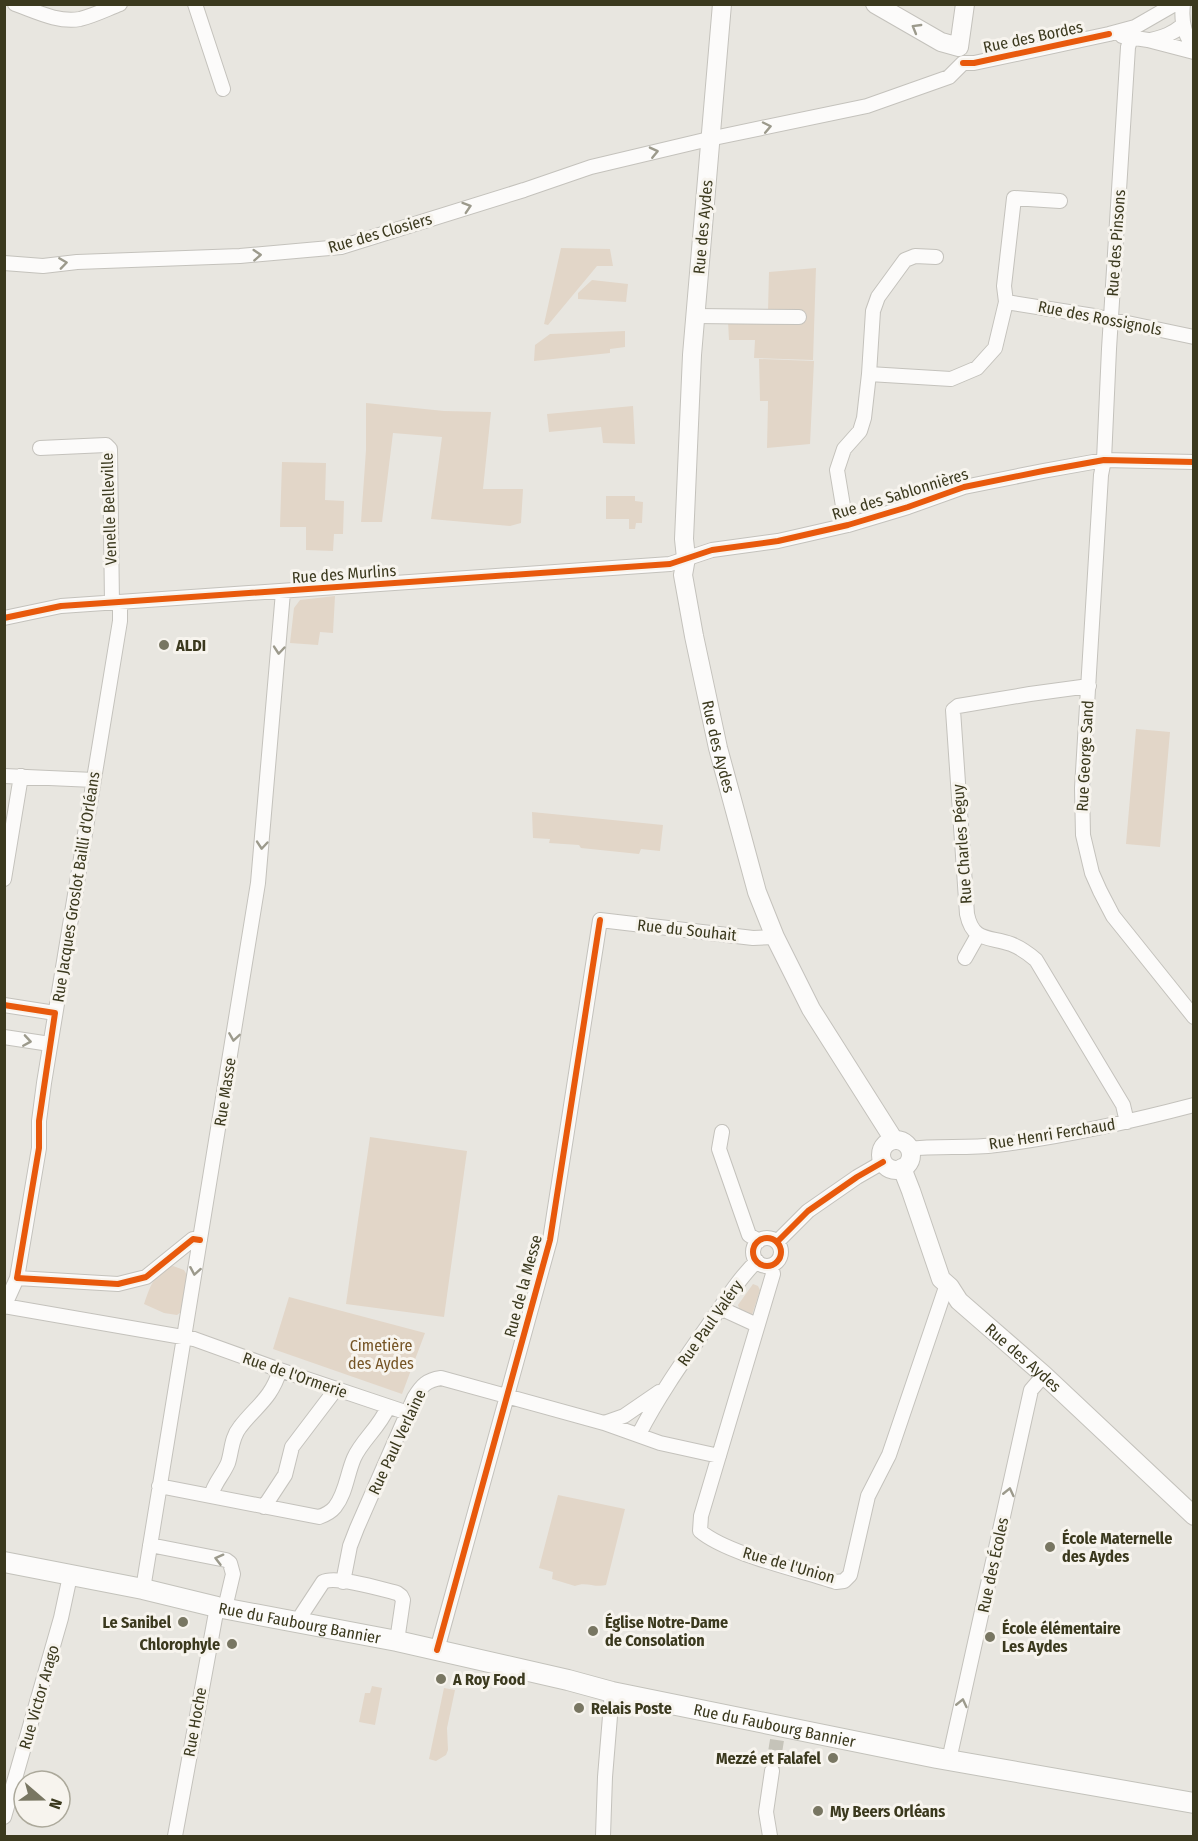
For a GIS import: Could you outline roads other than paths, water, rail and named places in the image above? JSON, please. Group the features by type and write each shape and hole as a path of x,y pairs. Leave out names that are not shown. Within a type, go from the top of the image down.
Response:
{"main road":[{"name":"Rue du Faubourg Bannier","path":"4,1562 143,1589 221,1608 397,1641 568,1680 778,1733 1194,1803"}],"street":[{"path":"15,4 55,18 70,20 120,4"},
{"path":"195,4 223,90"},
{"name":"Rue des Aydes","path":"722,4 692,355 684,539 686,558 683,575 693,636 718,748 750,870 775,937 811,1009 901,1145"},
{"path":"875,4 961,55 965,4"},
{"path":"1133,32 1175,4"},
{"path":"1183,4 1183,25 1188,40 1194,46"},
{"path":"1148,40 1165,37 1183,25"},
{"name":"Rue des Bordes","path":"709,139 867,106 949,77 961,55 974,63 1109,34 1133,32 1148,40 1194,52"},
{"name":"Rue des Pinsons","path":"1104,460 1128,46 1133,32"},
{"name":"Rue des Closiers","path":"4,263 43,266 77,261 240,256 341,247 591,167 709,139"},
{"path":"870,374 951,378 977,368 995,348 1006,302 1005,286 1014,198 1060,201"},
{"path":"848,525 837,470 844,449 860,430 864,418 870,374 873,311 878,297 905,260 915,256 936,257"},
{"name":"Rue des Rossignols","path":"1006,302 1112,319 1194,337"},
{"path":"695,316 799,317"},
{"name":"Venelle Belleville","path":"40,448 106,446 110,449 116,603"},
{"name":"Rue des Sablonnières","path":"686,558 712,550 778,541 848,525 964,487 1104,460 1194,462"},
{"name":"Rue George Sand","path":"1104,460 1101,475 1082,788 1083,835 1092,873 1113,916 1194,1017"},
{"name":"Rue des Murlins","path":"4,618 61,606 670,564 686,558"},
{"name":"Rue Masse","path":"143,1589 258,883 283,592"},
{"name":"Rue Jacques Groslot Bailli d'Orléans","path":"5,1306 17,1278 39,1148 39,1121 50,1044 120,621 116,603"},
{"name":"Rue Charles Péguy","path":"978,935 969,924 967,914 953,710 958,706 1089,686"},
{"path":"4,776 94,780"},
{"path":"4,879 21,776"},
{"name":"Rue du Souhait","path":"600,920 753,938 775,937"},
{"name":"Rue de la Messe","path":"437,1650 550,1240 600,920"},
{"path":"965,958 978,935 1022,949 1036,960 1123,1105 1127,1122"},
{"path":"4,1005 55,1013"},
{"path":"4,1037 50,1044"},
{"name":"Rue Henri Ferchaud","path":"901,1145 994,1146 1127,1122 1194,1105"},
{"path":"722,1132 719,1149 749,1235 759,1241"},
{"path":"889,1142 901,1145 909,1160 902,1168 889,1168 883,1162 883,1149 889,1142"},
{"path":"777,1242 808,1211 883,1162"},
{"name":"Rue des Aydes","path":"902,1168 941,1279 950,1287 959,1301 1044,1375 1194,1516"},
{"path":"770,1238 777,1242 781,1254 778,1261 771,1266 757,1261 753,1249 759,1241 770,1238"},
{"path":"17,1278 118,1284 146,1277 193,1239 200,1240"},
{"name":"Rue Paul Valéry","path":"639,1434 666,1387 748,1269 757,1261"},
{"name":"Rue de l'Union","path":"771,1266 773,1274 700,1515 700,1531 737,1551 836,1582 844,1581 850,1575 868,1496 889,1455 945,1290 950,1287"},
{"name":"Rue de l'Ormerie","path":"5,1306 183,1336 408,1413"},
{"path":"720,1308 757,1325"},
{"path":"211,1496 214,1484 228,1462 235,1435 275,1387 280,1370"},
{"name":"Rue des Écoles","path":"949,1760 1031,1390 1044,1375"},
{"name":"Rue Paul Verlaine","path":"343,1581 350,1546 421,1386 430,1379 441,1378 507,1396"},
{"name":"Rue Paul Valéry","path":"604,1424 638,1409 666,1387"},
{"path":"264,1507 285,1475 292,1447 336,1389"},
{"path":"507,1396 639,1434 660,1443 719,1456"},
{"path":"159,1486 264,1507 319,1516 327,1514 342,1495 355,1456 382,1421 388,1407"},
{"name":"Rue Hoche","path":"150,1545 226,1560 230,1563 233,1574 221,1608 175,1836"},
{"name":"Rue Victor Arago","path":"4,1816 8,1792 61,1618 70,1576"},
{"path":"300,1622 302,1614 322,1582 327,1579 343,1581 402,1596 397,1641"},
{"path":"603,1836 612,1692"},
{"path":"770,1836 766,1812 772,1771"}],"tunnel":[{"path":"772,1771 777,1740"}],"place":[{"name":"ALDI","path":"164,645"},
{"name":"École Maternelle des Aydes","path":"1050,1547"},
{"name":"Le Sanibel","path":"183,1622"},
{"name":"Église Notre-Dame de Consolation","path":"593,1631"},
{"name":"École élémentaire Les Aydes","path":"990,1637"},
{"name":"Chlorophyle","path":"232,1644"},
{"name":"A Roy Food","path":"441,1679"},
{"name":"Relais Poste","path":"579,1708"},
{"name":"Mezzé et Falafel","path":"833,1758"},
{"name":"My Beers Orléans","path":"818,1811"}],"park label":[{"name":"Cimetière des Aydes","path":"381,1354"}]}
